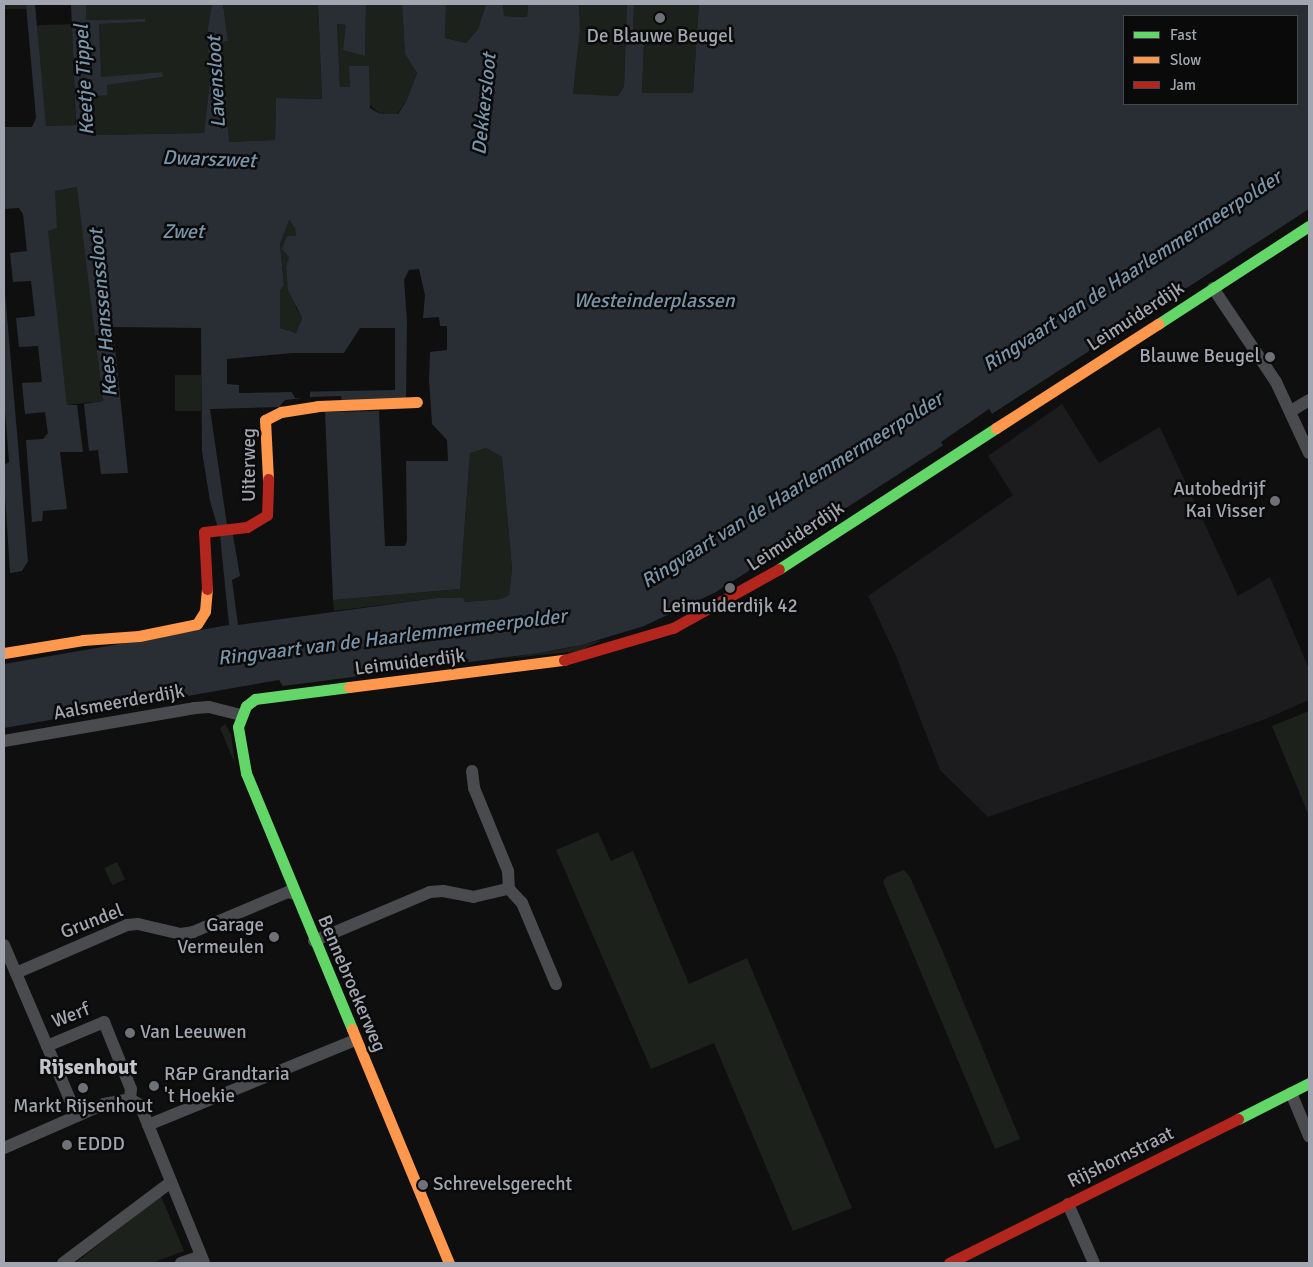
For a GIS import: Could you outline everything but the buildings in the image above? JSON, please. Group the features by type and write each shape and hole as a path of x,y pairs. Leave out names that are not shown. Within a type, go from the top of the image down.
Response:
{"street":[{"name":"Leimuiderdijk","path":"241,715 255,699 568,659 673,628 748,589 1309,226"},
{"path":"1213,288 1276,382 1292,411 1309,453"},
{"path":"1292,411 1309,400"},
{"name":"Uiterweg","path":"4,653 83,640 139,636 197,624 205,611 207,596 204,532 234,530 255,524 267,515 269,505 265,420 281,412 318,406 416,402"},
{"name":"Aalsmeerderdijk","path":"4,741 195,708 209,707 241,715"},
{"name":"Bennebroekerweg","path":"241,715 239,741 246,773 448,1263"},
{"path":"472,771 474,788 508,871 509,889 522,903 556,984"},
{"path":"314,941 430,892 443,890 473,897 509,889"},
{"name":"Grundel","path":"16,973 127,925 152,926 181,934 193,932 288,892 295,894"},
{"path":"4,945 47,1046"},
{"name":"Werf","path":"76,1116 47,1046 104,1022 131,1089 130,1099"},
{"path":"148,1125 355,1040"},
{"name":"Rijshornstraat","path":"949,1263 1309,1083"},
{"path":"1291,1093 1309,1136"},
{"path":"4,1148 104,1104 130,1099 140,1106 202,1259 181,1263"},
{"path":"63,1263 171,1182"},
{"path":"1068,1204 1094,1263"}],"shaded area":[{"path":"4,4 26,4 26,9 4,9"},
{"path":"86,4 212,4 207,33 210,80 204,133 98,135 91,133 87,97 106,85 162,77 162,72 100,78 99,24 144,22 144,19 86,20"},
{"path":"223,4 318,4 322,99 276,98 275,140 229,142 227,139 222,42 228,41"},
{"path":"366,4 402,4 405,54 417,73 406,102 397,114 380,114 350,87 340,87 337,24 346,25 365,55"},
{"path":"446,4 486,4 478,29 466,43 445,38"},
{"path":"503,4 528,4 527,17 504,16"},
{"path":"579,4 627,4 624,87 618,96 573,95 580,31"},
{"path":"634,4 699,4 693,93 642,93 644,42 633,34"},
{"path":"72,24 76,125 41,126 37,25"},
{"path":"78,187 103,401 67,405 47,231 57,228 54,191"},
{"path":"288,220 296,228 297,236 286,266 296,308 302,318 296,333 280,328 280,291 284,285 280,244"},
{"path":"175,375 201,375 201,411 175,411"},
{"path":"1062,404 1099,463 1160,427 1238,596 1270,577 1309,669 1309,700 1263,720 988,817 940,770 896,656 868,596 1013,495 988,456"},
{"path":"486,448 502,457 512,569 509,595 501,599 465,602 437,598 334,611 333,600 460,589 470,453"},
{"path":"602,640 580,651 500,659 563,649"},
{"path":"1309,711 1309,816 1272,726"},
{"path":"225,724 231,734 235,764 220,728"},
{"path":"598,832 611,861 633,851 689,984 747,958 852,1208 793,1231 714,1043 651,1069 556,850"},
{"path":"117,862 125,879 112,885 104,868"},
{"path":"904,870 910,877 942,950 1020,1139 995,1149 883,882 886,877"},
{"path":"161,1196 184,1251 152,1263 75,1263"}],"water":[{"path":"26,4 35,4 46,126 76,125 71,4 86,4 86,20 145,19 145,22 99,24 101,77 162,72 163,77 107,85 107,95 87,97 89,128 91,133 98,135 204,133 210,80 207,33 212,4 223,4 228,41 222,42 229,142 275,140 276,98 322,99 318,4 366,4 365,56 343,50 346,25 337,24 340,87 350,87 349,66 369,66 370,108 380,114 398,114 406,102 417,73 405,54 402,4 446,4 445,38 466,43 478,29 486,4 503,4 504,16 527,17 528,4 579,4 580,31 573,94 618,96 624,87 627,4 634,4 633,34 644,41 642,93 693,93 699,4 1309,4 1309,209 716,592 644,626 581,645 539,653 283,686 279,680 4,728 4,664 229,625 220,535 210,501 202,451 201,328 113,327 128,473 101,474 98,450 89,451 84,404 103,401 77,187 55,191 57,228 48,231 67,405 77,405 83,452 60,452 67,509 43,511 42,521 32,522 26,440 43,439 48,433 45,412 25,414 22,383 42,382 38,346 19,347 16,318 35,316 31,281 13,282 10,253 27,251 23,214 19,208 4,209 4,127 32,127 36,118","holes":["289,220 295,228 296,236 287,236 282,249 289,257 286,266 288,290 302,318 296,333 280,328 280,291 284,285 280,244","419,269 425,295 423,318 439,317 440,326 447,326 447,350 430,352 429,380 432,424 447,440 448,461 406,461 407,541 405,546 385,546 379,411 325,412 333,600 460,589 470,453 486,448 502,457 512,569 509,595 501,599 465,602 463,598 437,598 238,625 232,580 240,576 233,535 227,525 210,409 279,407 285,400 312,397 341,396 342,402 406,400 407,321 404,280 409,270","360,328 395,328 395,390 239,393 239,385 227,384 227,359 293,353 344,353"]},
{"path":"4,281 28,561 22,571 10,573 4,479 4,465 9,462 4,398"}],"pier":[{"path":"291,391 310,391 310,398 295,398"},
{"path":"989,409 994,417 945,449 941,442"}],"traffic: fast":[{"path":"1158,324 1309,226"},
{"path":"779,569 996,428"},
{"path":"349,687 255,699 246,706 238,727 246,773 352,1029"},
{"path":"1238,1119 1309,1083"}],"traffic: slow":[{"path":"996,428 1158,324"},
{"path":"268,479 265,420 281,412 318,406 417,402"},
{"path":"4,653 83,640 139,636 197,624 205,611 207,589"},
{"path":"349,687 564,660"},
{"path":"352,1029 449,1263"}],"traffic: jam":[{"path":"207,589 204,532 247,527 267,515 268,479"},
{"path":"564,660 673,628 779,569"},
{"path":"949,1263 1238,1119"}],"place":[{"name":"De Blauwe Beugel","path":"660,18"},
{"name":"Blauwe Beugel","path":"1270,357"},
{"name":"Autobedrijf Kai Visser","path":"1275,501"},
{"name":"Leimuiderdijk 42","path":"730,588"},
{"name":"Garage Vermeulen","path":"274,937"},
{"name":"Van Leeuwen","path":"130,1033"},
{"name":"R&P Grandtaria 't Hoekie","path":"154,1086"},
{"name":"Markt Rijsenhout","path":"83,1088"},
{"name":"EDDD","path":"67,1145"},
{"name":"Schrevelsgerecht","path":"423,1185"}],"district":[{"name":"Rijsenhout","path":"88,1067"}],"water label":[{"name":"Keetje Tippel","path":"84,80"},
{"name":"Lavensloot","path":"216,82"},
{"name":"Dekkersloot","path":"484,104"},
{"name":"Dwarszwet","path":"209,159"},
{"name":"Zwet","path":"183,231"},
{"name":"Ringvaart van de Haarlemmermeerpolder","path":"1132,271"},
{"name":"Westeinderplassen","path":"654,300"},
{"name":"Kees Hanssenssloot","path":"103,313"},
{"name":"Ringvaart van de Haarlemmermeerpolder","path":"792,490"},
{"name":"Ringvaart van de Haarlemmermeerpolder","path":"392,637"}]}
